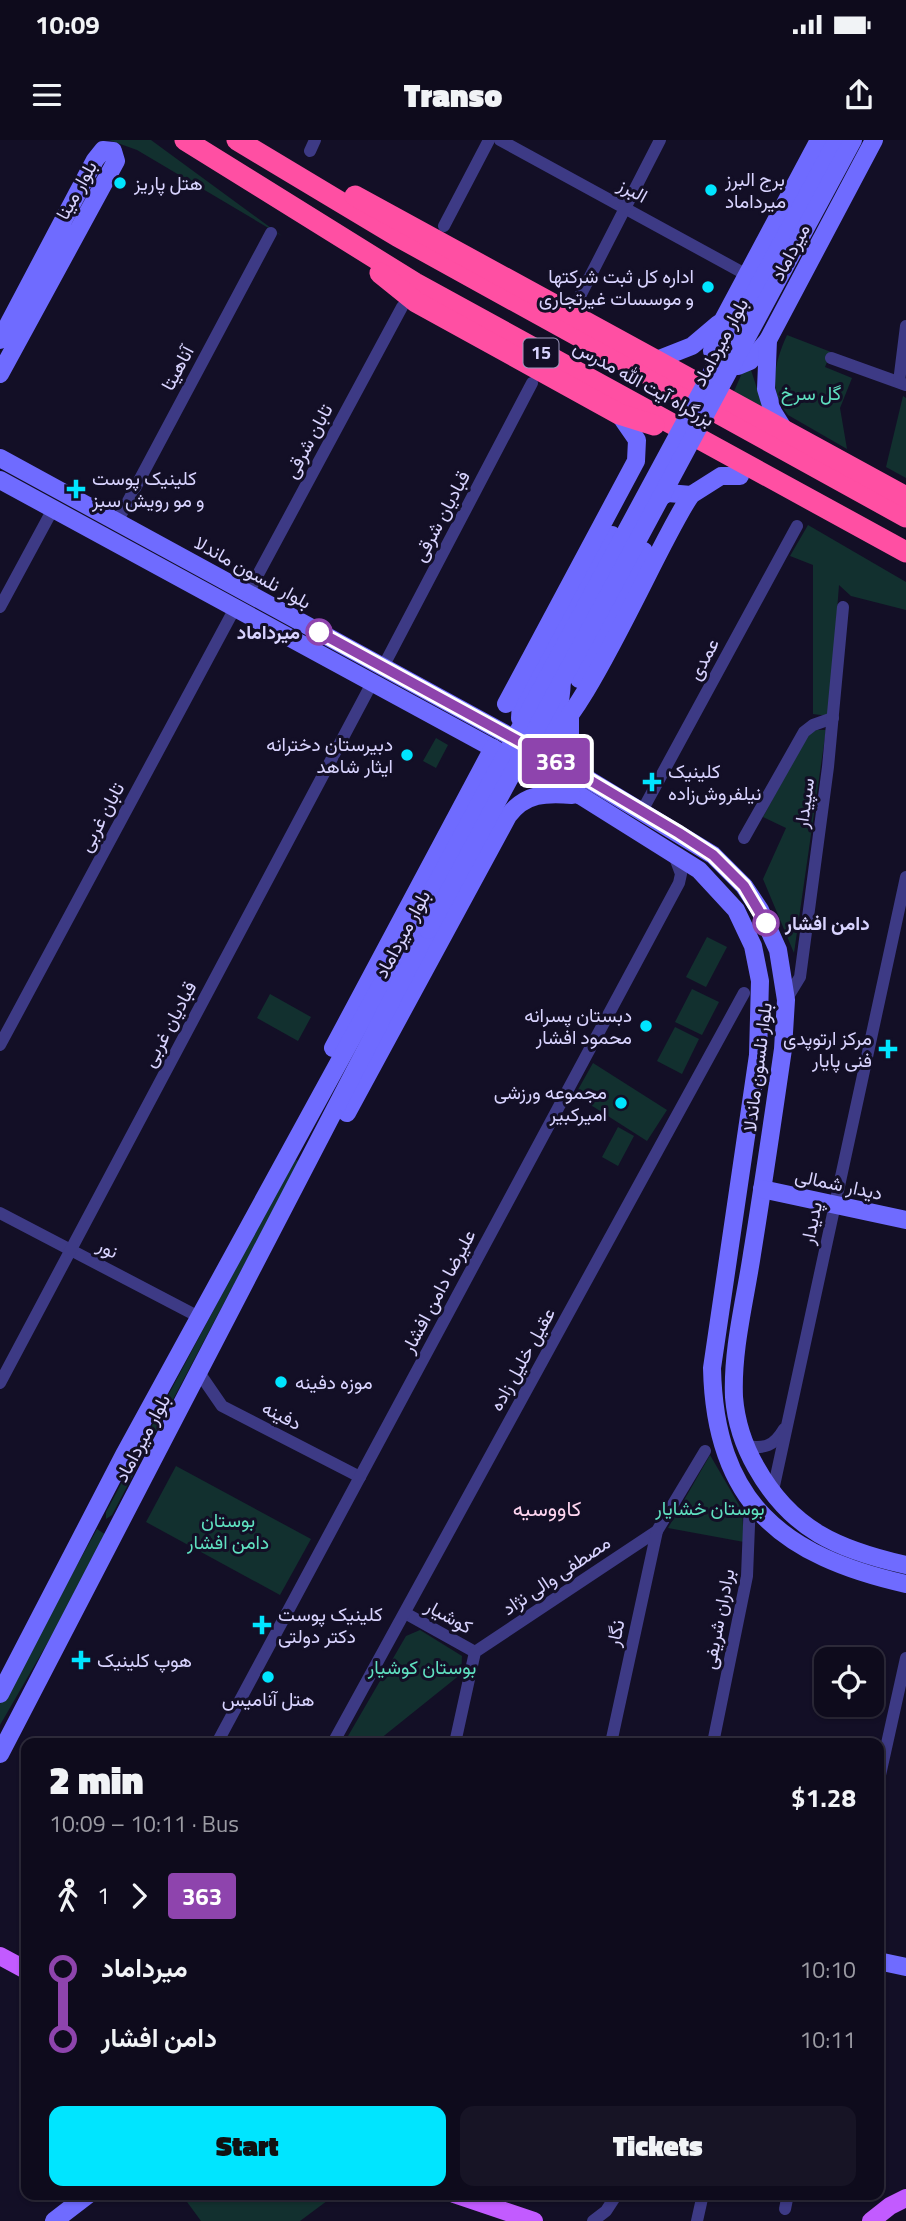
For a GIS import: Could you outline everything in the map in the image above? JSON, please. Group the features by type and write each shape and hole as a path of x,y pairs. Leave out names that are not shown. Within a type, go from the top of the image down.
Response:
{"highway":[{"name":"بزرگراه آیت الله مدرس","path":"185,140 351,245 906,552"},
{"name":"بزرگراه آیت الله مدرس","path":"237,140 397,236 906,517"},
{"path":"258,154 318,176 659,359 906,497"},
{"path":"351,245 416,302 619,414 663,428 740,476 906,565"}],"main road":[{"name":"میرداماد","path":"725,317 819,140"},
{"name":"بلوار میرداماد","path":"755,307 837,140"},
{"name":"بلوار میرداماد","path":"1,1692 257,1211 421,926 755,307 853,140"},
{"name":"میرداماد","path":"783,428 773,412 766,389 768,340 874,140"},
{"name":"بلوار مینا","path":"0,340 95,159 103,150 113,150 116,161 0,374"},
{"path":"802,172 804,183 819,193 833,193 851,181"},
{"path":"780,213 785,208 796,207 808,213 816,221 821,239"},
{"path":"691,495 668,493 652,501 563,663 561,699 555,716 542,726 527,724 520,718 519,710 524,696 699,372 755,307"},
{"path":"581,775 570,746 570,713 579,678 729,390 755,307"},
{"path":"659,359 692,346 725,317"},
{"path":"725,317 712,346 720,361 731,366 744,364 768,340"},
{"path":"506,704 636,461 637,440 619,414"},
{"name":"بلوار نلسون ماندلا","path":"0,458 581,775 713,855 744,886 760,910 778,950 786,1000 783,1049 734,1375 737,1420 746,1446 772,1494 818,1535 853,1550 906,1565"},
{"path":"540,774 540,762 588,688 691,495 721,476 740,476"},
{"name":"بلوار نلسون ماندلا","path":"0,480 581,796 713,882 736,910 753,947 760,981 759,1046 712,1368 720,1439 733,1474 750,1500 777,1528 810,1552 860,1574 906,1584"},
{"path":"469,714 524,696"},
{"path":"257,1211 270,1166 493,748"},
{"path":"513,759 544,755"},
{"path":"299,1181 330,1143 495,838 514,808 529,798 543,794 581,796"},
{"path":"457,815 470,808 485,810 494,823 495,838"},
{"name":"بلوار میرداماد","path":"0,1754 299,1181 421,926"},
{"name":"دیدار شمالی","path":"762,1189 906,1220"},
{"path":"102,1498 97,1521 106,1528 112,1526 137,1491"},
{"path":"0,1742 15,1725"},
{"path":"0,1956 21,1967"},
{"path":"884,1962 906,1967"},
{"path":"884,1970 906,1975"},
{"path":"872,2218 905,2198"},
{"path":"54,2221 81,2200"},
{"path":"476,2200 534,2221"}],"street":[{"path":"444,226 489,140"},
{"name":"البرز","path":"500,140 747,275"},
{"path":"578,300 660,140"},
{"name":"آناهیتا","path":"117,522 271,233"},
{"name":"تابان شرقی","path":"248,593 402,307"},
{"path":"831,358 903,384 906,326"},
{"name":"قبادیان شرقی","path":"383,667 532,383"},
{"path":"0,607 53,509"},
{"name":"عمدی","path":"642,811 797,526"},
{"name":"سپیدار","path":"786,1000 800,977 833,718 843,607"},
{"name":"تابان غربی","path":"0,1045 235,608"},
{"name":"قبادیان غربی","path":"0,1384 372,682"},
{"path":"744,838 804,732 813,725 833,718"},
{"name":"علیرضا دامن افشار","path":"220,1738 679,883 681,874 674,855"},
{"name":"پدیدار","path":"772,1494 906,877"},
{"name":"عقیل خلیل زاده","path":"336,1738 744,993"},
{"name":"نور","path":"0,1213 199,1317"},
{"name":"دفینه","path":"200,1374 222,1406 360,1476"},
{"path":"746,1446 763,1448 772,1445 788,1423"},
{"name":"مصطفی والی نژاد","path":"475,1652 657,1531 705,1451"},
{"name":"برادران شریفی","path":"714,1738 747,1576 750,1500"},
{"name":"نگار","path":"612,1738 657,1531"},
{"name":"کوشیار","path":"405,1613 475,1652"},
{"path":"456,1738 475,1652"},
{"path":"884,1757 906,1658"},
{"path":"593,2221 606,2211 613,2200"},
{"path":"697,2221 702,2200"},
{"path":"785,2209 787,2200"}],"green space":[{"path":"109,140 151,140 282,236 137,150"},
{"name":"گل سرخ","path":"787,335 831,352 825,367 852,378 840,408 847,449 788,415 781,405 775,375"},
{"path":"745,366 751,370 764,410 732,396"},
{"path":"903,396 906,398 906,478 886,467"},
{"path":"808,525 906,582 906,610 851,596 839,585 829,716 813,714 813,565 790,556"},
{"path":"826,730 794,953 763,879 786,828 763,817 808,734"},
{"path":"436,738 448,745 436,768 423,761"},
{"path":"707,937 727,947 706,987 686,977"},
{"path":"692,989 719,1002 702,1035 675,1022"},
{"path":"270,994 311,1017 298,1041 257,1018"},
{"path":"675,1027 699,1039 682,1074 657,1061"},
{"name":"مجموعه ورزشی امیرکبیر","path":"593,1063 667,1110 647,1141 575,1095"},
{"path":"618,1127 634,1136 618,1166 602,1157"},
{"path":"294,1159 299,1161 112,1515 106,1519 106,1512"},
{"name":"بوستان خشایار","path":"710,1455 742,1510 744,1542 668,1528"},
{"name":"بوستان دامن افشار","path":"176,1466 311,1539 280,1595 146,1522"},
{"path":"97,1529 106,1535 107,1540 0,1725 0,1704"},
{"name":"بوستان کوشیار","path":"420,1630 462,1656 461,1674 381,1738 347,1738 406,1636"},
{"path":"186,2200 328,2200 300,2221 201,2221"}],"bus line":[{"name":"363","path":"319,632 581,775 713,855 744,886 766,923"}],"place":[{"name":"هتل پاریز","path":"120,183"},
{"name":"برج البرز میرداماد","path":"711,190"},
{"name":"اداره کل ثبت شرکتها و موسسات غیرتجاری","path":"708,287"},
{"name":"کلینیک پوست و مو رویش سبز","path":"76,489"},
{"name":"میرداماد","path":"319,632"},
{"name":"دبیرستان دخترانه ایثار شاهد","path":"407,755"},
{"name":"کلینیک نیلفروش‌زاده","path":"652,782"},
{"name":"دامن افشار","path":"766,923"},
{"name":"دبستان پسرانه محمود افشار","path":"646,1026"},
{"name":"مرکز ارتوپدی فنی پایار","path":"888,1049"},
{"name":"مجموعه ورزشی امیرکبیر","path":"621,1103"},
{"name":"موزه دفینه","path":"281,1382"},
{"name":"کلینیک پوست دکتر دولتى","path":"262,1625"},
{"name":"هوپ کلینیک","path":"81,1660"},
{"name":"هتل آنامیس","path":"268,1677"}],"district":[{"name":"کاووسیه","path":"547,1509"}]}
